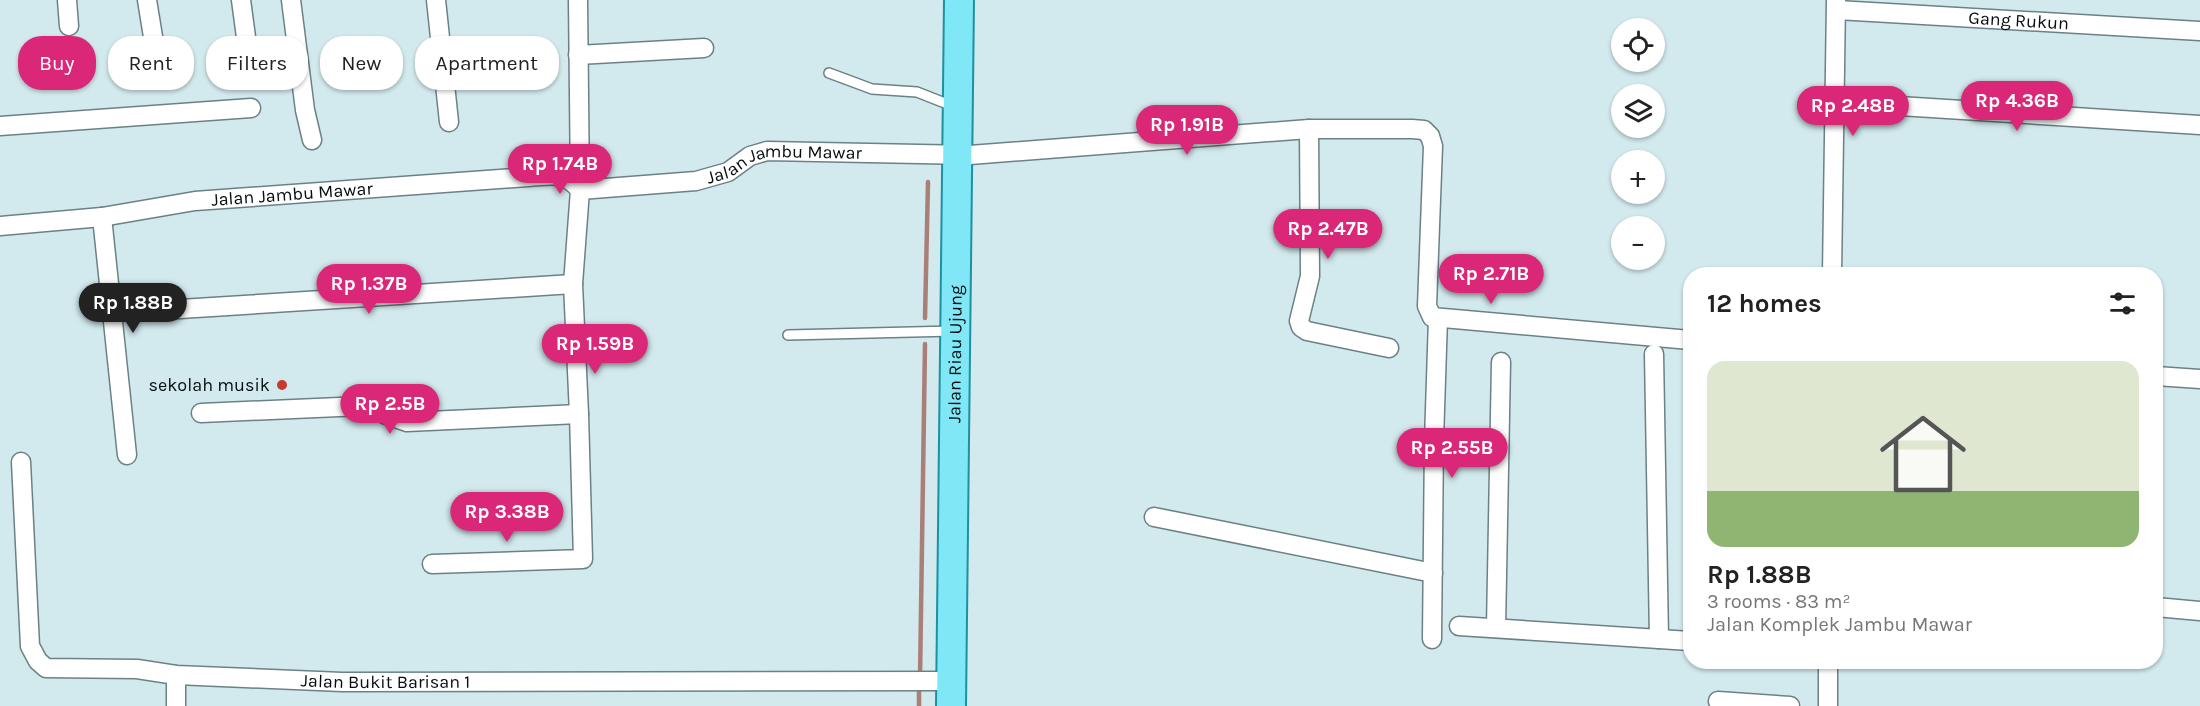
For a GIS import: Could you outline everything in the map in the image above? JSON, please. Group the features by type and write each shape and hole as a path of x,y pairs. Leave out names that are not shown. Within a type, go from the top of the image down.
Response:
{"main road":[{"name":"Jalan Riau Ujung","path":"947,689 955,331 958,0"}],"street":[{"path":"67,0 69,26"},
{"path":"147,0 153,36"},
{"path":"241,0 246,36"},
{"path":"291,0 305,110 312,140"},
{"path":"436,0 448,122"},
{"path":"432,564 583,559 573,284 580,190 578,0"},
{"path":"1832,267 1837,5"},
{"name":"Gang Rukun","path":"1837,5 2200,31"},
{"path":"578,55 704,48"},
{"path":"1836,102 2200,125"},
{"path":"0,126 251,108"},
{"path":"1309,129 1310,276 1299,321 1301,327 1307,331 1389,348"},
{"name":"Jalan Jambu Mawar","path":"0,226 102,217 195,201 528,177 563,175 580,190 696,182 728,172 750,156 767,151 970,155 1309,129 1412,129 1424,130 1430,136 1433,146 1427,306 1432,317 1438,318"},
{"path":"102,217 127,455"},
{"path":"164,310 573,284"},
{"path":"1432,639 1438,318 1652,346 1683,341"},
{"path":"1652,346 1659,639"},
{"path":"1496,628 1501,362"},
{"path":"2163,376 2200,379"},
{"path":"201,413 362,406 378,409 384,414 407,422 579,414"},
{"name":"Jalan Bukit Barisan 1","path":"21,462 30,646 38,661 46,668 137,669 176,675 409,682 884,680 947,689"},
{"path":"1154,517 1433,573"},
{"path":"2163,608 2200,611"},
{"path":"1459,626 1683,641"},
{"path":"1828,669 1828,706"},
{"path":"176,675 176,706"},
{"path":"1718,701 1790,706"}],"lane":[{"path":"829,73 872,88 917,92 957,108"},
{"path":"788,334 955,331"}],"waterway":[{"path":"925,318 928,182"},
{"path":"920,678 925,344"},
{"path":"919,686 919,706"}],"place":[{"name":"sekolah musik","path":"282,385"}]}
